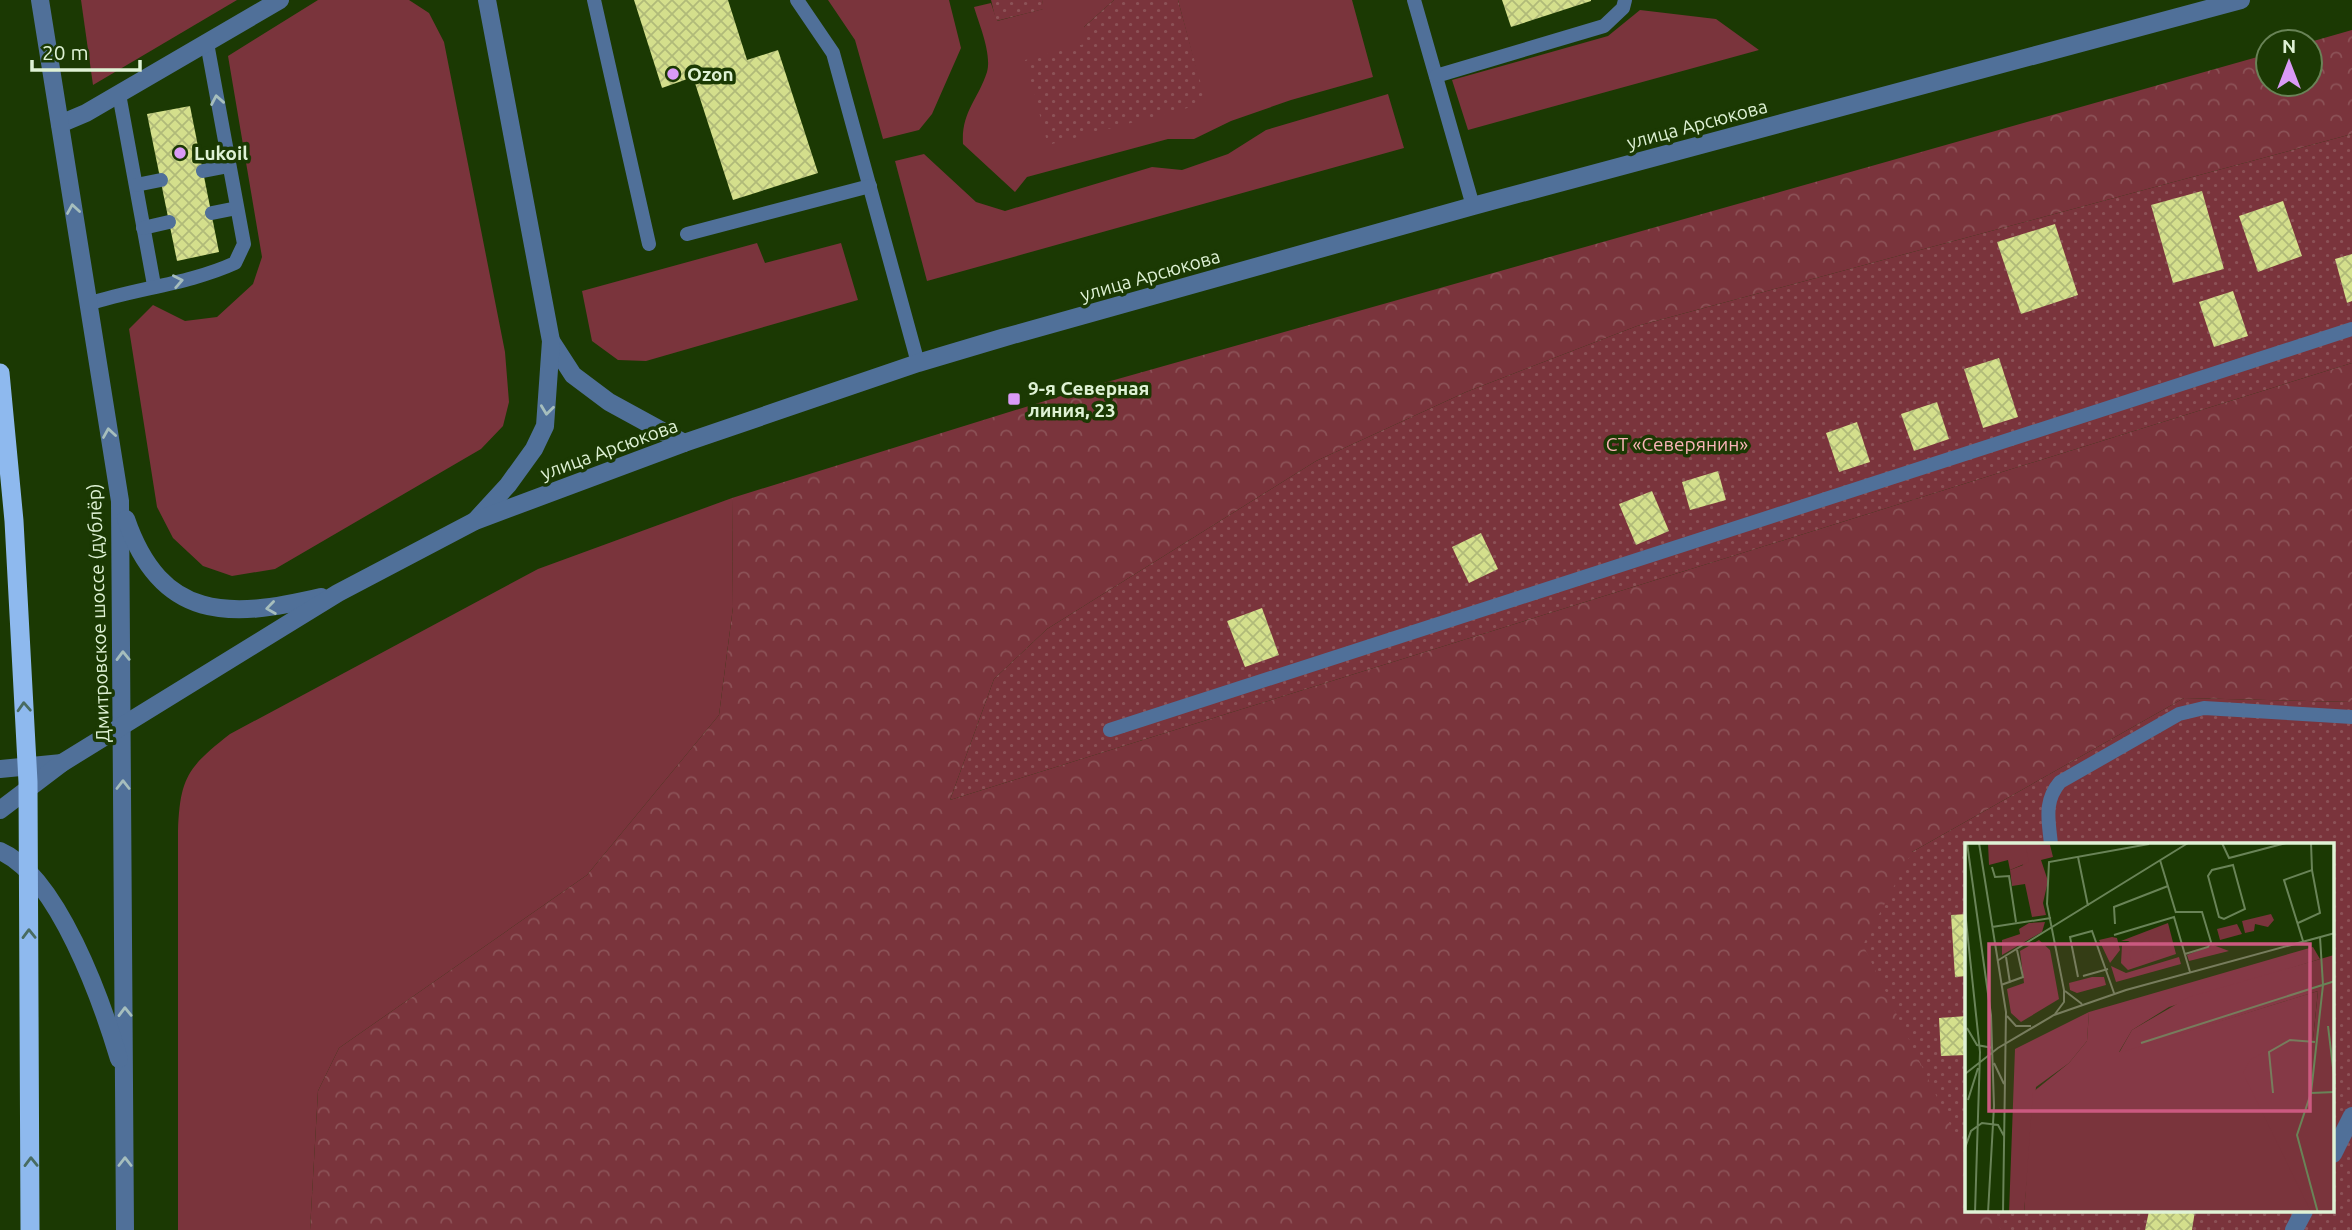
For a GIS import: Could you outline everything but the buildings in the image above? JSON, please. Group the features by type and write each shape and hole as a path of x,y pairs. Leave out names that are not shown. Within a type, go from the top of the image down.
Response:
{"highway":[{"path":"0,373 14,521 28,782 30,1230"}],"street":[{"name":"Дмитровское шоссе (дублёр)","path":"40,0 120,501 124,724 125,1230"},
{"path":"60,124 119,94 280,0"},
{"path":"475,521 508,485 534,449 545,426 551,341 487,0"},
{"name":"улица Арсюкова","path":"0,810 62,763 338,593 475,521 684,443 918,363 1473,206 2241,0"},
{"path":"551,341 573,375 609,402 684,443"},
{"path":"120,501 135,545 154,576 174,593 196,603 227,609 269,609 338,593"},
{"path":"0,769 62,763"},
{"path":"0,851 42,888 68,932 95,987 126,1080"},
{"path":"2334,1152 2352,1116"},
{"path":"2294,1230 2303,1212"}],"lane":[{"path":"594,0 649,244"},
{"path":"797,0 833,53 918,363"},
{"path":"1414,0 1473,206"},
{"path":"1436,76 1604,26 1623,8 1625,0"},
{"path":"88,304 154,285 211,274 235,263 244,244 206,43"},
{"path":"119,94 154,285"},
{"path":"203,172 229,166"},
{"path":"136,185 161,180"},
{"path":"687,234 870,187"},
{"path":"212,213 237,208"},
{"path":"143,228 169,222"},
{"path":"1110,730 2352,330"},
{"path":"2052,843 2047,805 2051,793 2060,782 2179,714 2204,708 2352,717"}],"green space":[{"path":"81,0 237,0 93,85"},
{"path":"318,0 409,0 429,13 444,42 505,352 509,402 503,426 481,449 275,569 232,576 203,566 173,538 157,507 129,329 153,305 185,321 217,317 253,284 262,257 228,56"},
{"path":"828,0 949,0 961,48 932,114 919,130 883,139 855,40"},
{"path":"991,0 1042,0 1044,9 996,21"},
{"path":"1042,0 1114,0 1084,27 1205,103 1178,0 1352,0 1373,77 1291,100 1231,121 1194,139 1168,139 1027,177 1015,192 963,144 967,115 988,65 984,39 974,7 991,3 997,21 1043,9"},
{"path":"1114,0 1178,0 1206,103 1048,145 1025,60 1088,43 1084,27"},
{"path":"1640,10 1716,19 1759,50 1468,130 1452,80 1608,36"},
{"path":"2352,30 2352,134 1637,326 1466,392 1316,461 1047,629 994,679 950,800 2352,363 2352,702 2184,698 1912,852 1965,1095 1965,1212 2038,1212 2050,1230 310,1230 318,1091 339,1048 587,875 719,715 733,607 732,498 1093,386 2254,58 2254,98 2324,98 2324,38"},
{"path":"1388,94 1404,148 927,281 895,161 924,154 976,202 1005,211 1152,167 1182,170 1228,154 1266,130"},
{"name":"СТ «Северянин»","path":"2352,134 2352,363 950,800 994,679 1047,629 1316,461 1466,392 1637,326"},
{"path":"757,243 765,263 841,243 858,300 646,361 618,360 592,341 582,291"},
{"path":"732,498 733,607 719,715 587,875 339,1048 318,1091 310,1230 178,1230 178,831 184,785 196,765 230,734 538,569"},
{"path":"2184,698 2352,702 2352,1230 2001,1230 1992,1212 2334,1212 2334,843 1965,843 1965,1155 1863,945 1912,852"}],"place":[{"name":"Ozon","path":"673,74"},
{"name":"Lukoil","path":"180,153"},
{"name":"9-я Северная линия, 23","path":"1014,399"}]}
